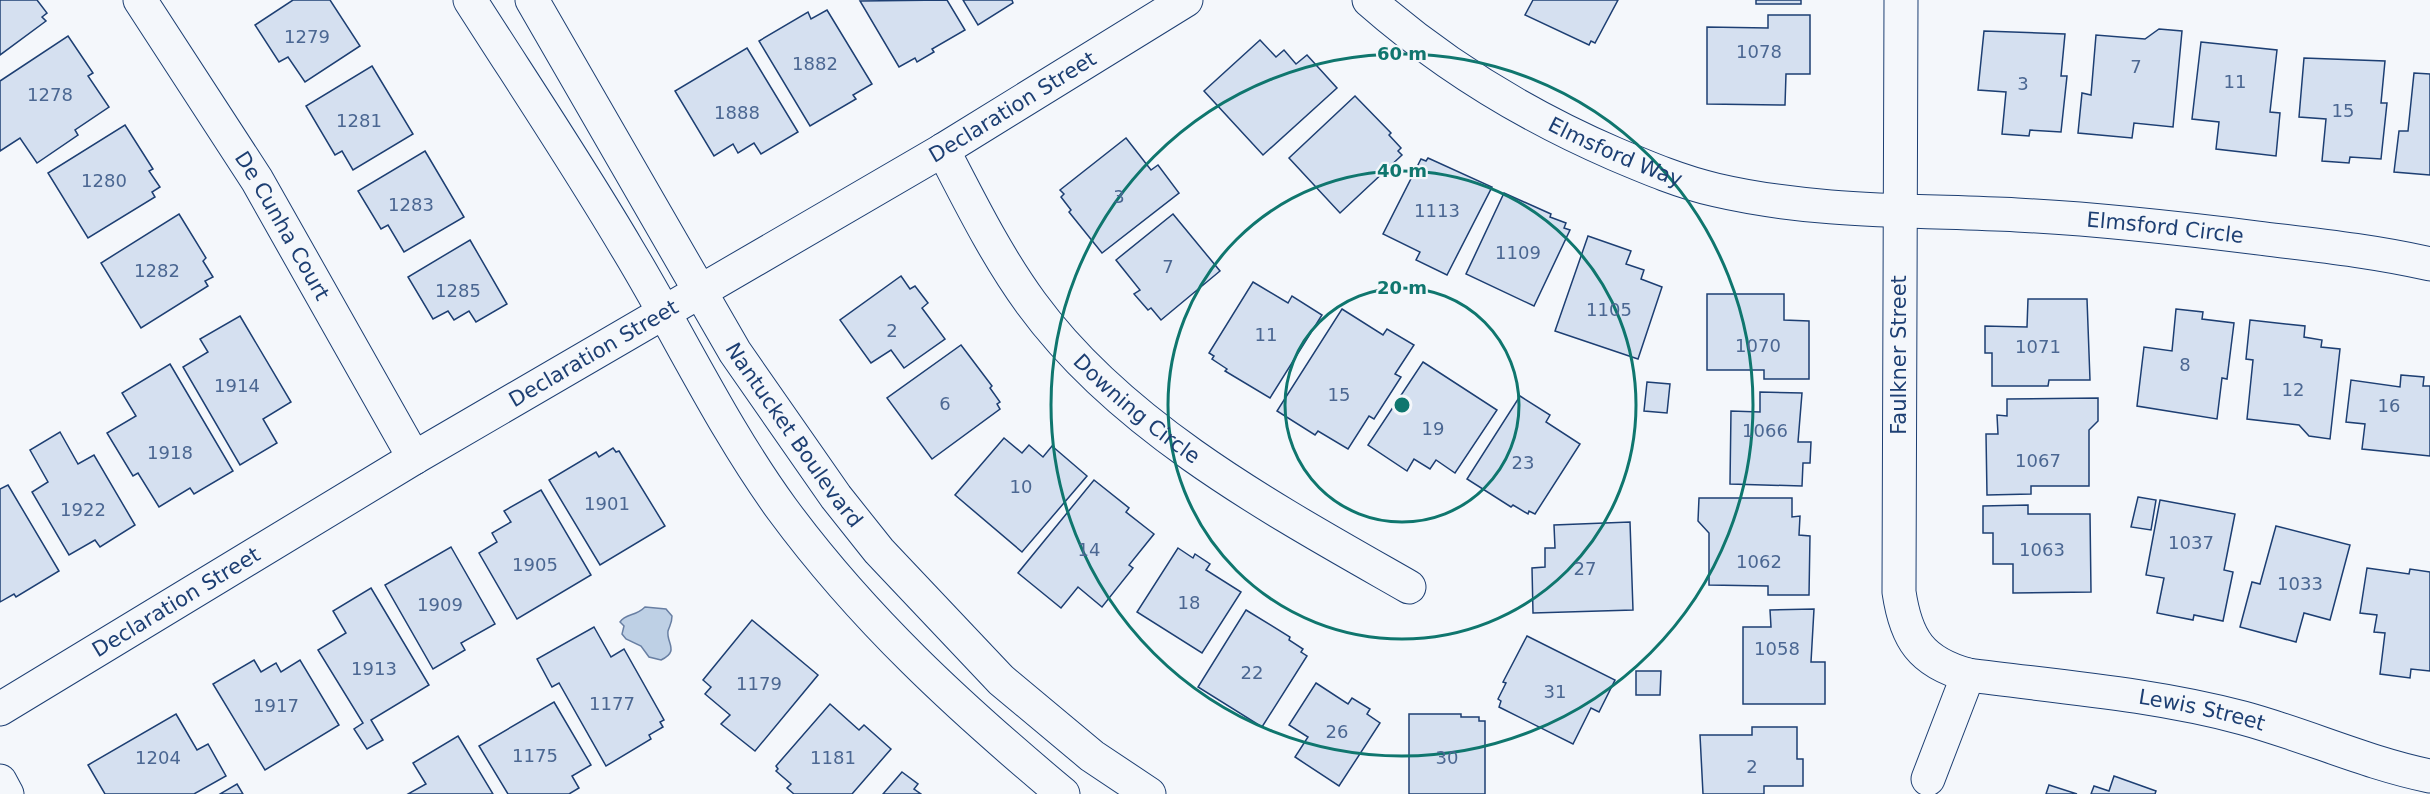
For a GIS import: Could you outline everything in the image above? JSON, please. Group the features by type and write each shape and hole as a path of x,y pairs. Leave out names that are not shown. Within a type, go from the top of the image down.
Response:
{"street":[{"name":"De Cunha Court","path":"140,0 257,180 414,458"},
{"path":"470,0 629,250 725,420 782,509 856,599 915,664 1063,794"},
{"name":"Nantucket Boulevard","path":"532,0 735,352 803,451 879,551 1001,681 1092,756 1149,794"},
{"name":"Declaration Street","path":"0,709 414,458 943,150 1186,0"},
{"name":"Elmsford Way","path":"1369,0 1453,67 1520,110 1654,171 1712,189 1773,203 1899,211"},
{"name":"Faulkner Street","path":"1901,0 1899,592 1903,618 1914,644 1947,669 1968,675"},
{"name":"Downing Circle","path":"943,150 998,253 1032,304 1070,349 1116,395 1177,444 1409,587"},
{"name":"Elmsford Circle","path":"1899,211 2055,217 2128,223 2338,248 2430,264"},
{"path":"1928,779 1968,675"},
{"name":"Lewis Street","path":"1968,675 2176,703 2243,718 2428,782"},
{"path":"0,781 7,794"}],"water":[{"path":"645,607 666,609 672,616 668,631 671,650 667,657 661,660 649,657 641,646 626,639 622,634 624,626 620,622 622,619"}],"building":[{"path":"0,0 37,0 47,13 42,17 46,21 0,55"},
{"path":"293,0 330,0 360,46 305,82 288,57 279,62 255,25"},
{"path":"947,0 965,30 932,49 934,52 917,62 915,58 899,67 860,1"},
{"path":"963,0 1012,0 1013,3 978,25"},
{"path":"1533,0 1618,0 1595,43 1591,41 1589,45 1525,15"},
{"path":"1756,0 1801,0 1801,4 1756,4"},
{"path":"827,10 872,84 853,95 856,99 810,126 759,41 808,12 811,19"},
{"path":"1768,15 1810,15 1810,74 1786,74 1785,105 1707,104 1707,27 1768,28"},
{"path":"2159,29 2182,31 2173,127 2134,123 2132,138 2078,133 2082,93 2091,95 2096,35 2145,39"},
{"path":"1984,31 2065,34 2061,76 2067,76 2061,132 2030,130 2029,136 2002,134 2006,92 1978,90"},
{"path":"68,36 93,73 88,76 109,107 75,130 78,135 37,163 20,138 0,151 0,81"},
{"path":"1260,40 1276,57 1284,50 1296,64 1307,55 1337,88 1263,155 1204,91"},
{"path":"2201,42 2277,50 2270,112 2280,113 2276,156 2216,149 2219,122 2192,119"},
{"path":"747,48 798,132 761,154 754,143 738,153 733,144 714,156 675,91"},
{"path":"2304,58 2385,61 2381,103 2387,103 2381,159 2350,157 2349,163 2322,161 2326,119 2299,117"},
{"path":"372,66 413,134 353,170 342,151 335,155 306,106"},
{"path":"2414,73 2430,74 2430,175 2394,172 2399,131 2408,131"},
{"path":"1355,96 1391,133 1389,135 1401,148 1398,151 1402,155 1340,213 1289,158"},
{"path":"125,125 153,169 149,171 160,187 152,192 155,197 88,238 48,173"},
{"path":"1126,138 1151,170 1158,165 1179,193 1102,253 1069,212 1071,210 1061,197 1064,194 1060,190"},
{"path":"425,151 464,217 404,252 388,225 381,229 358,191"},
{"path":"1428,158 1492,187 1447,275 1416,260 1420,252 1383,234 1421,159 1426,161"},
{"path":"1504,193 1551,214 1550,217 1566,223 1564,228 1570,230 1534,306 1466,274"},
{"path":"179,214 206,258 203,261 213,277 205,281 208,286 141,328 101,263"},
{"path":"1173,214 1220,271 1161,320 1151,308 1148,310 1134,294 1140,290 1116,260"},
{"path":"1588,236 1631,251 1626,264 1644,270 1641,279 1662,287 1638,359 1555,331"},
{"path":"470,240 507,304 476,322 469,311 454,320 448,311 433,319 408,277"},
{"path":"901,276 910,289 915,286 928,303 922,308 945,339 904,368 891,350 871,363 840,320"},
{"path":"1253,282 1288,303 1292,296 1322,315 1270,398 1225,371 1227,369 1212,359 1214,356 1209,353"},
{"path":"1707,294 1784,294 1784,320 1809,321 1809,379 1764,379 1764,370 1707,370"},
{"path":"2028,299 2087,299 2090,380 2049,380 2048,386 1992,386 1992,353 1985,353 1985,326 2027,327"},
{"path":"1342,309 1383,335 1387,329 1414,345 1395,374 1401,377 1374,419 1369,416 1348,449 1318,431 1315,435 1277,411"},
{"path":"2176,309 2203,312 2202,319 2234,323 2227,379 2222,378 2217,419 2137,406 2144,347 2172,351"},
{"path":"240,316 291,402 263,419 277,443 240,465 183,367 208,352 200,339"},
{"path":"2250,320 2305,326 2304,337 2322,340 2321,347 2340,349 2330,439 2309,436 2299,425 2247,419 2253,360 2246,359"},
{"path":"961,345 992,386 990,388 1000,402 997,404 1000,409 932,459 887,398"},
{"path":"1423,362 1497,410 1455,473 1436,460 1430,469 1414,459 1407,471 1368,445"},
{"path":"170,364 233,471 194,494 190,488 159,507 138,473 133,476 107,433 136,416 122,393"},
{"path":"2401,375 2424,377 2423,386 2430,386 2430,456 2362,449 2365,424 2346,422 2351,380 2400,387"},
{"path":"1647,382 1670,384 1667,413 1644,411"},
{"path":"1760,392 1802,393 1798,442 1811,442 1810,463 1803,463 1802,486 1730,484 1731,411 1760,412"},
{"path":"1520,396 1550,415 1546,422 1580,444 1535,514 1529,511 1528,514 1513,505 1511,507 1467,479"},
{"path":"2098,398 2098,421 2089,430 2089,486 2031,486 2031,494 1987,495 1986,434 1998,434 1997,415 2007,416 2007,399"},
{"path":"60,432 78,464 94,455 135,525 100,547 95,540 69,555 32,492 48,482 30,450"},
{"path":"1004,438 1022,453 1029,445 1043,457 1052,446 1087,476 1022,552 955,495"},
{"path":"613,448 616,452 619,451 665,526 600,565 549,480 596,452 599,457"},
{"path":"1094,480 1129,508 1126,512 1154,534 1129,565 1133,568 1102,607 1078,587 1061,608 1018,573"},
{"path":"8,485 59,571 16,597 14,594 0,602 0,489"},
{"path":"541,490 591,575 517,619 479,553 497,542 492,533 511,522 504,511"},
{"path":"2138,497 2156,500 2151,530 2131,527"},
{"path":"1699,498 1792,498 1792,517 1800,516 1799,535 1810,536 1809,595 1768,595 1768,586 1709,585 1709,533 1698,521"},
{"path":"2160,500 2235,514 2224,570 2233,572 2223,621 2194,615 2193,620 2157,613 2164,578 2146,575"},
{"path":"2028,505 2028,514 2090,514 2091,592 2013,593 2013,564 1993,564 1993,533 1983,533 1983,506"},
{"path":"1630,522 1633,610 1533,613 1532,568 1545,567 1545,548 1555,548 1554,525"},
{"path":"2276,526 2350,545 2330,620 2304,613 2296,642 2240,627 2252,582 2260,584"},
{"path":"451,547 495,624 461,643 465,650 433,669 385,585"},
{"path":"1178,548 1193,558 1195,554 1210,564 1206,570 1241,592 1202,653 1137,612"},
{"path":"2367,568 2409,574 2410,569 2430,572 2430,671 2411,669 2410,678 2380,674 2385,633 2374,632 2377,615 2360,613"},
{"path":"371,588 429,685 371,720 383,740 367,749 354,729 363,723 318,650 346,633 333,611"},
{"path":"1814,609 1811,662 1825,662 1825,704 1743,704 1743,627 1771,627 1770,610"},
{"path":"1246,610 1290,637 1289,640 1303,649 1301,652 1307,656 1262,727 1198,687"},
{"path":"752,620 818,675 755,751 721,724 730,715 705,694 711,687 703,680"},
{"path":"594,627 611,657 624,649 664,720 660,722 663,727 649,735 651,739 606,766 559,683 552,687 537,659"},
{"path":"1527,636 1615,680 1599,712 1591,708 1573,744 1499,707 1501,701 1498,699 1506,683 1503,682"},
{"path":"254,660 261,672 276,663 281,672 300,660 339,725 265,770 213,684"},
{"path":"1636,671 1661,671 1660,695 1636,695"},
{"path":"1316,683 1348,704 1352,698 1370,709 1367,714 1380,723 1339,786 1295,757 1308,737 1289,725"},
{"path":"554,702 591,765 572,776 579,788 569,794 508,794 479,746"},
{"path":"830,704 859,730 864,725 891,749 852,794 794,794 787,788 791,784 776,771 778,769 776,766"},
{"path":"176,714 197,750 208,744 226,776 194,794 105,794 88,765"},
{"path":"1409,714 1461,714 1461,717 1479,717 1479,721 1485,721 1485,794 1409,794"},
{"path":"1752,727 1797,727 1797,759 1803,759 1803,786 1764,786 1764,794 1703,794 1700,735 1752,735"},
{"path":"458,736 493,794 408,794 426,784 413,763"},
{"path":"902,772 918,784 914,789 921,794 883,794"},
{"path":"2114,776 2156,791 2155,794 2091,794 2094,786 2109,791"},
{"path":"237,784 243,794 220,794"},
{"path":"2049,785 2077,794 2046,794"}]}
